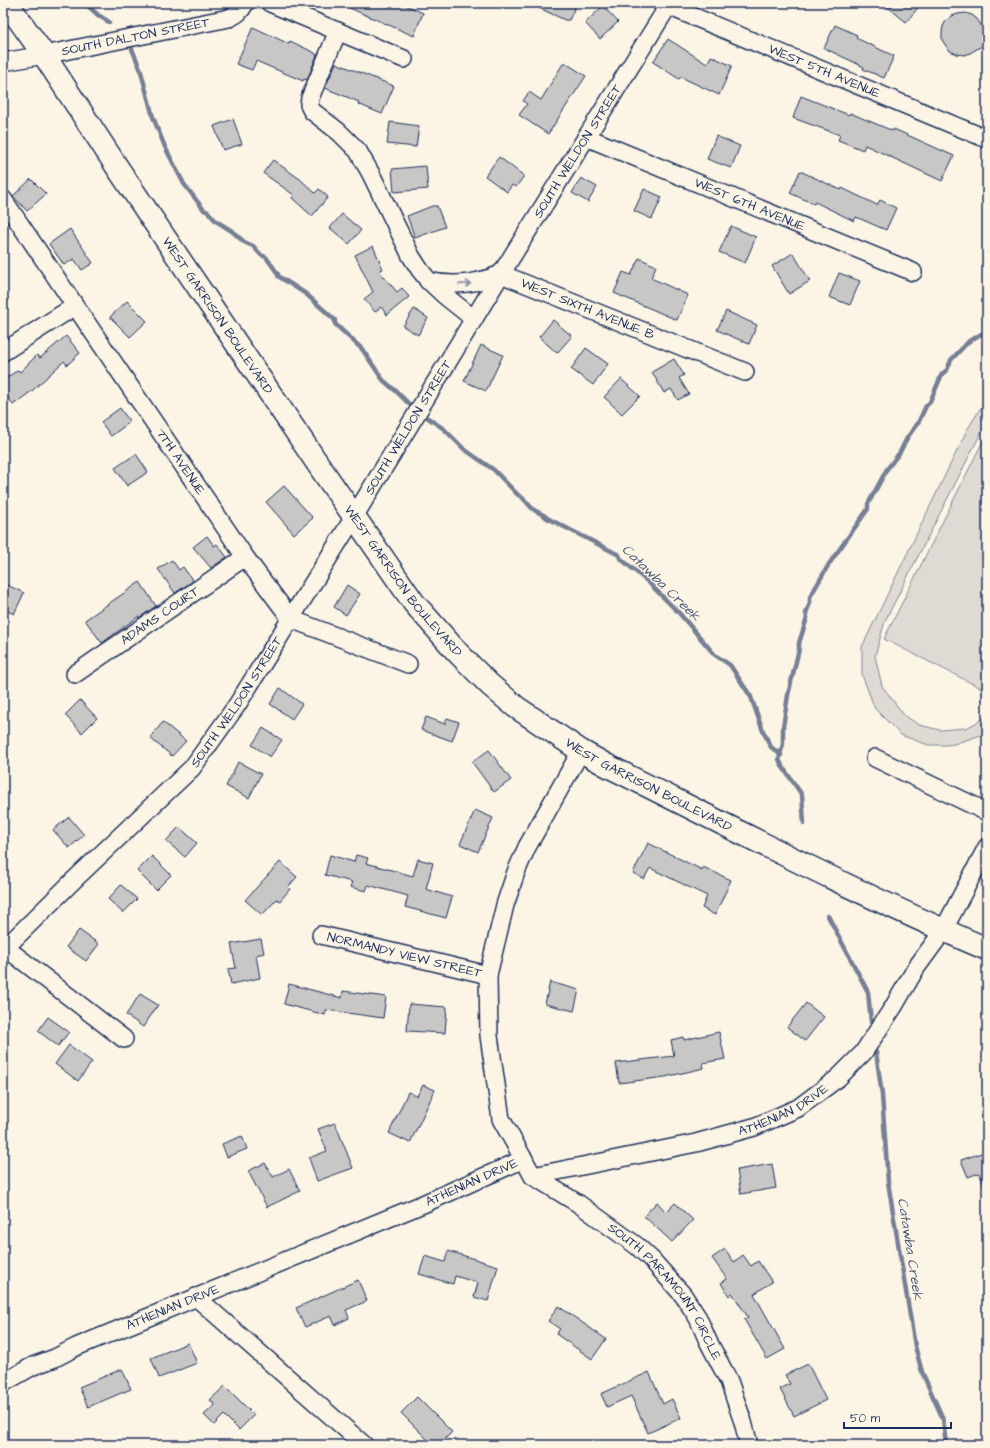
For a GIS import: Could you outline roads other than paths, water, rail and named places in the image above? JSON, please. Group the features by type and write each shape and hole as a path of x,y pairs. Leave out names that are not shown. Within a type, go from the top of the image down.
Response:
{"main road":[{"name":"WEST GARRISON BOULEVARD","path":"8,3 119,170 414,603 458,653 490,685 516,707 581,751 615,770 842,883 943,931 987,950"}],"street":[{"name":"SOUTH DALTON STREET","path":"3,62 229,18 236,15 245,3"},
{"path":"270,3 404,59"},
{"name":"SOUTH WELDON STREET","path":"4,949 76,878 192,768 237,704 354,517 666,4"},
{"name":"WEST 5TH AVENUE","path":"666,4 987,139"},
{"path":"338,31 310,98 309,105 312,111 339,132 358,151 371,174 411,256 428,280 474,319"},
{"name":"WEST 6TH AVENUE","path":"586,137 913,272"},
{"name":"7TH AVENUE","path":"3,199 244,557 291,619"},
{"path":"428,280 447,284 462,284 486,281 501,274"},
{"name":"WEST SIXTH AVENUE B","path":"501,274 745,372"},
{"path":"3,352 75,306"},
{"name":"ADAMS COURT","path":"74,674 244,557"},
{"path":"291,619 408,664"},
{"path":"524,1159 501,1119 489,1036 488,975 505,906 516,872 527,847 581,751"},
{"path":"875,758 987,812"},
{"name":"ATHENIAN DRIVE","path":"3,1383 34,1366 55,1358 76,1347 423,1204 524,1159 533,1176 696,1143 754,1127 798,1108 838,1078 863,1053 894,1006 916,968 943,931 987,847"},
{"name":"NORMANDY VIEW STREET","path":"321,935 488,975"},
{"path":"4,949 124,1039"},
{"name":"SOUTH PARAMOUNT CIRCLE","path":"533,1176 579,1204 637,1246 651,1259 683,1295 698,1318 729,1381 749,1445"},
{"path":"196,1297 364,1445"}],"waterway":[{"name":"Catawba Creek","path":"85,3 98,15 109,22"},
{"name":"Catawba Creek","path":"132,49 140,68 153,117 165,147 184,184 204,210 244,242 253,246 261,255 266,257 278,276 306,294 335,320 335,324 362,349 383,380 409,404"},
{"path":"804,823 802,795 782,766 779,759 783,744 783,727 788,695 799,649 799,643 807,618 806,613 810,603 810,597 829,564 868,509 868,504 887,469 900,452 907,438 919,421 926,406 930,402 942,374 947,370 951,360 969,341 987,331"},
{"name":"Catawba Creek","path":"428,418 444,429 464,449 494,470 535,510 547,518 619,555 620,558 647,581 679,613 715,655 730,665 751,697 763,731 771,747 781,755"},
{"name":"Catawba Creek","path":"828,916 868,992 871,1022"},
{"name":"Catawba Creek","path":"876,1052 882,1095 888,1182 915,1346 922,1372 943,1419 946,1445"}]}
